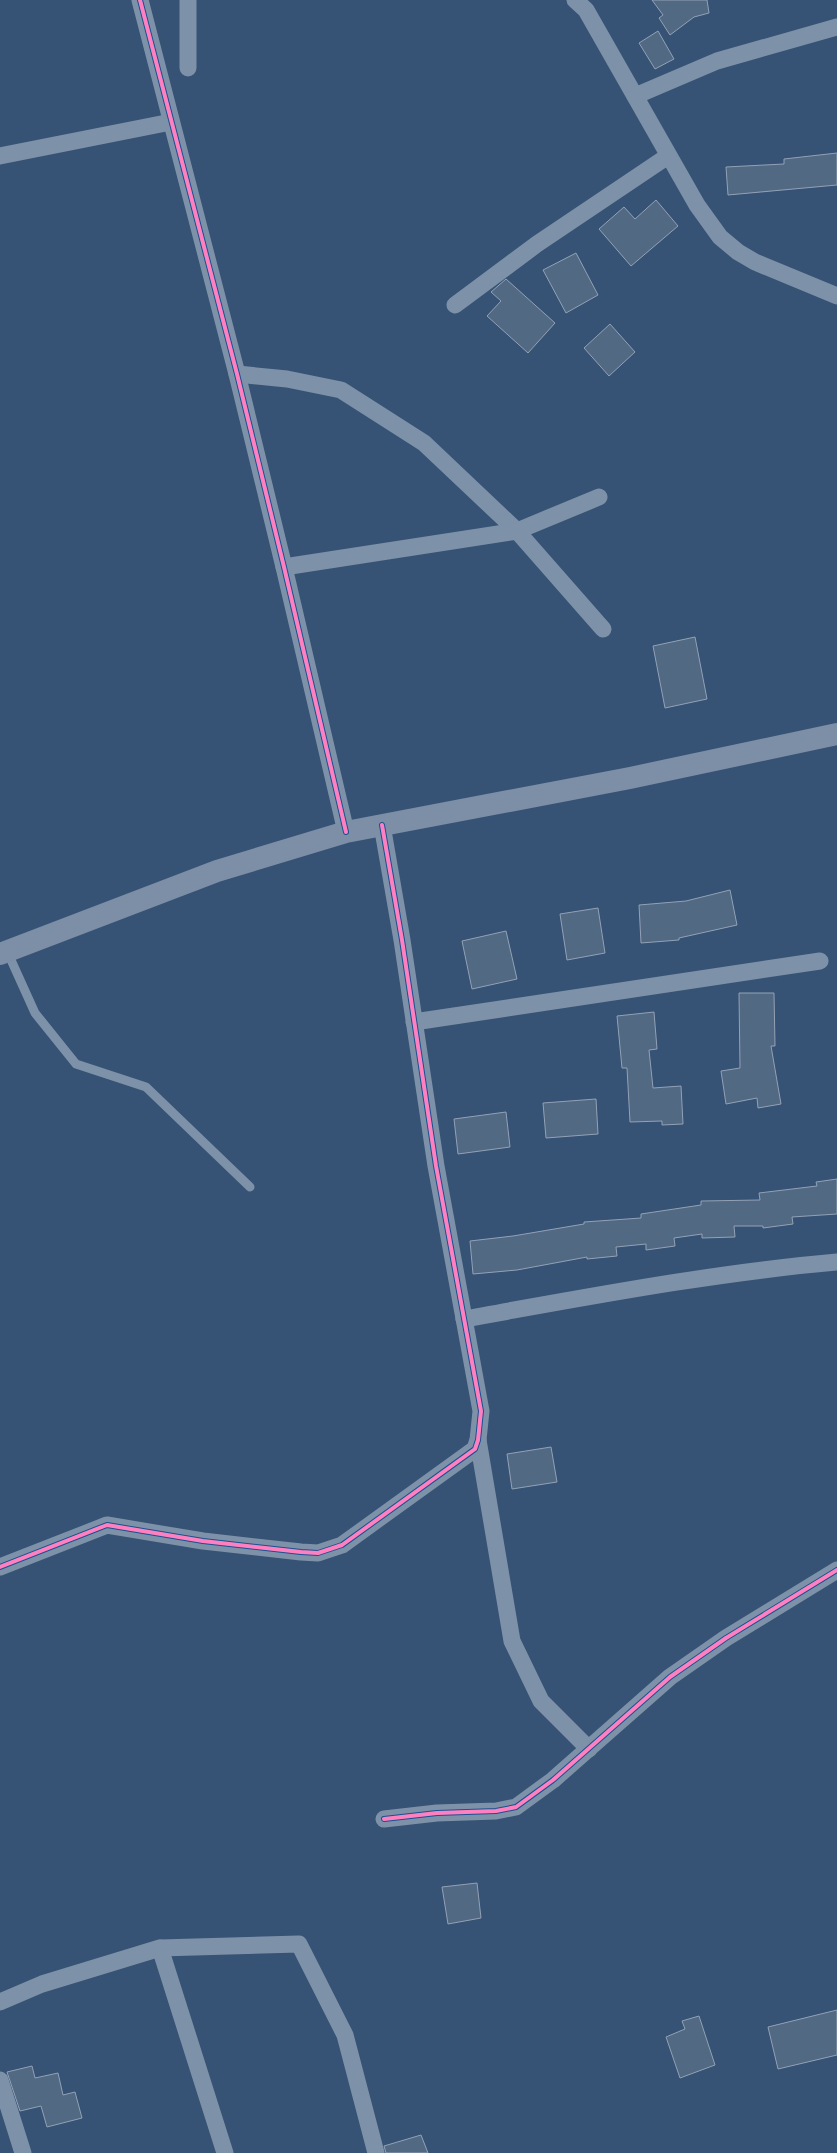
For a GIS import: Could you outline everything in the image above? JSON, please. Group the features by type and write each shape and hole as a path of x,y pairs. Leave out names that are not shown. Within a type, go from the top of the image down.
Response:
{"main road":[{"path":"3,952 217,872 346,832 630,778 837,734"}],"street":[{"path":"140,0 284,567 346,832"},
{"path":"188,0 188,68"},
{"path":"575,0 586,10 668,156 697,205 720,237 738,252 755,262 837,296"},
{"path":"635,96 717,61 837,28"},
{"path":"0,156 171,122"},
{"path":"455,305 537,244 668,156"},
{"path":"236,374 287,379 341,390 424,443 517,531 603,629"},
{"path":"284,567 517,531 599,497"},
{"path":"0,1567 107,1525 203,1541 318,1553 342,1545 448,1470 475,1449 478,1440 481,1411 436,1166 382,825"},
{"path":"414,1022 820,961"},
{"path":"464,1319 615,1292 774,1267 837,1262"},
{"path":"478,1440 512,1640 541,1701 589,1749"},
{"path":"384,1820 437,1813 496,1811 516,1807 553,1780 670,1676 726,1638 837,1570"},
{"path":"0,2002 42,1984 160,1948 299,1944 345,2035 376,2153"},
{"path":"160,1948 225,2153"},
{"path":"0,2080 23,2153"}],"lane":[{"path":"3,952 35,1013 76,1064 146,1087 250,1187"}],"building":[{"path":"652,0 707,0 709,13 694,17 670,35 659,18 663,15"},
{"path":"658,31 674,59 655,69 639,43"},
{"path":"837,153 837,185 728,195 726,167 784,164 784,159"},
{"path":"656,200 678,226 631,266 599,229 624,207 635,219"},
{"path":"576,253 598,295 566,313 543,270"},
{"path":"506,279 555,323 528,353 487,316 501,301 491,292"},
{"path":"610,324 635,352 609,376 584,348"},
{"path":"695,637 707,699 665,708 653,646"},
{"path":"730,890 737,925 679,938 679,940 641,943 639,905 686,901"},
{"path":"598,908 605,953 567,960 560,914"},
{"path":"506,931 517,979 472,989 462,941"},
{"path":"739,993 774,993 775,1046 771,1046 781,1104 758,1108 757,1098 726,1104 721,1071 740,1068"},
{"path":"654,1012 657,1049 649,1050 653,1088 681,1086 683,1124 662,1125 662,1121 630,1122 627,1068 622,1068 617,1016"},
{"path":"596,1099 598,1134 546,1138 543,1103"},
{"path":"506,1112 510,1147 458,1154 454,1119"},
{"path":"837,1179 837,1214 792,1217 793,1224 763,1228 763,1226 734,1226 735,1237 702,1238 702,1234 674,1238 675,1246 646,1250 646,1244 616,1247 617,1256 587,1259 587,1257 517,1270 473,1274 470,1241 513,1236 584,1224 584,1222 641,1218 641,1214 701,1205 701,1201 760,1200 759,1193 817,1186 816,1182"},
{"path":"551,1447 557,1482 512,1489 507,1454"},
{"path":"477,1883 481,1918 448,1924 442,1887"},
{"path":"837,2010 837,2055 778,2069 768,2027"},
{"path":"699,2016 715,2065 680,2078 666,2037 685,2029 682,2021"},
{"path":"32,2066 35,2078 58,2073 63,2095 75,2092 82,2118 47,2127 41,2106 20,2111 7,2072"},
{"path":"421,2135 428,2153 386,2153 384,2146"}],"cycle path":[{"path":"140,0 237,374 346,832"},
{"path":"0,1567 107,1525 203,1541 318,1553 342,1545 475,1449 478,1440 481,1411 436,1166 402,940 382,825"},
{"path":"384,1819 437,1813 496,1811 516,1807 553,1780 670,1677 726,1638 837,1570"}]}
